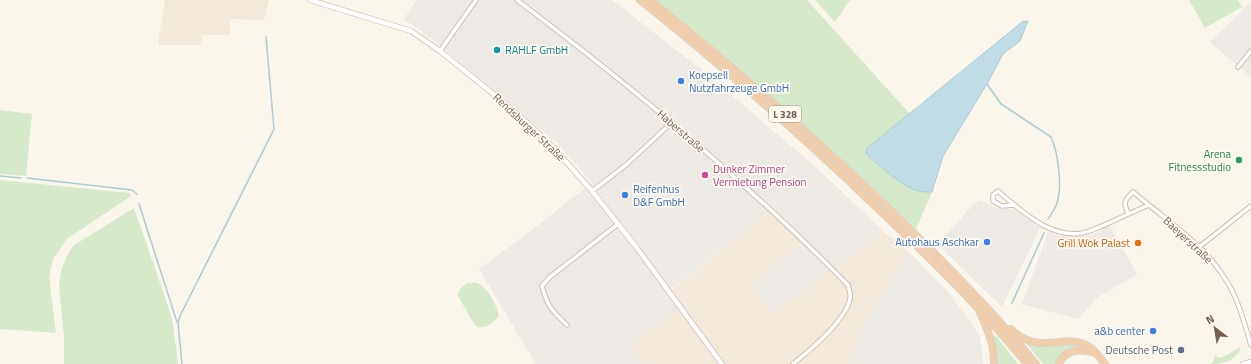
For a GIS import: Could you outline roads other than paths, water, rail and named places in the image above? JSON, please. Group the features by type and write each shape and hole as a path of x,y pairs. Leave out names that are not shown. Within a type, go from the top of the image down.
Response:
{"highway":[{"name":"L 328","path":"640,0 735,78 794,130 922,251 1004,336 1027,364"},
{"name":"L 328","path":"650,0 745,77 822,146 915,233 989,309 1036,364"},
{"path":"976,306 991,336 994,364"},
{"path":"989,309 1015,333 1032,342 1042,344 1070,341 1080,342 1089,346 1105,364"},
{"path":"1059,364 1061,359 1069,353 1078,350 1086,350 1096,354"}],"street":[{"name":"Rendsburger Straße","path":"310,0 411,32 440,51 502,101 554,148 592,191 637,248 722,364"},
{"path":"440,51 476,0"},
{"name":"Haberstraße","path":"517,0 573,42 715,159 771,210 848,285 851,296 847,309 820,342 793,364"},
{"path":"1238,67 1251,51"},
{"path":"592,191 626,165 671,123"},
{"path":"1015,205 1002,206 993,201 993,195 998,190 1015,205 1043,225 1070,234 1091,231 1128,213 1149,205"},
{"name":"Baeyerstraße","path":"1128,213 1124,204 1125,199 1133,192 1189,238 1208,256 1224,276 1233,293 1243,318 1251,345"},
{"path":"1199,247 1251,206"},
{"path":"567,325 553,312 545,298 542,286 550,277 618,224"},
{"path":"1243,364 1251,362"}],"water":[{"path":"1028,21 1020,41 1003,54 987,84 943,156 932,192 923,192 914,189 897,180 867,155 866,149 1022,22"}],"waterway":[{"path":"182,364 178,323 180,316 274,129 266,37"},
{"path":"987,84 1001,104 1051,137 1057,159 1060,185 1057,205 1048,219"},
{"path":"0,176 21,178"},
{"path":"27,178 132,190 137,194"},
{"path":"139,204 177,322"},
{"path":"1012,303 1044,233"}],"place":[{"name":"RAHLF GmbH","path":"497,50"},
{"name":"Koepsell Nutzfahrzeuge GmbH","path":"681,81"},
{"name":"Arena Fitnessstudio","path":"1239,160"},
{"name":"Dunker Zimmer Vermietung Pension","path":"705,175"},
{"name":"Reifenhus D&F GmbH","path":"625,195"},
{"name":"Autohaus Aschkar","path":"987,242"},
{"name":"Grill Wok Palast","path":"1138,243"},
{"name":"a&b center","path":"1153,331"},
{"name":"Deutsche Post","path":"1181,350"}]}
